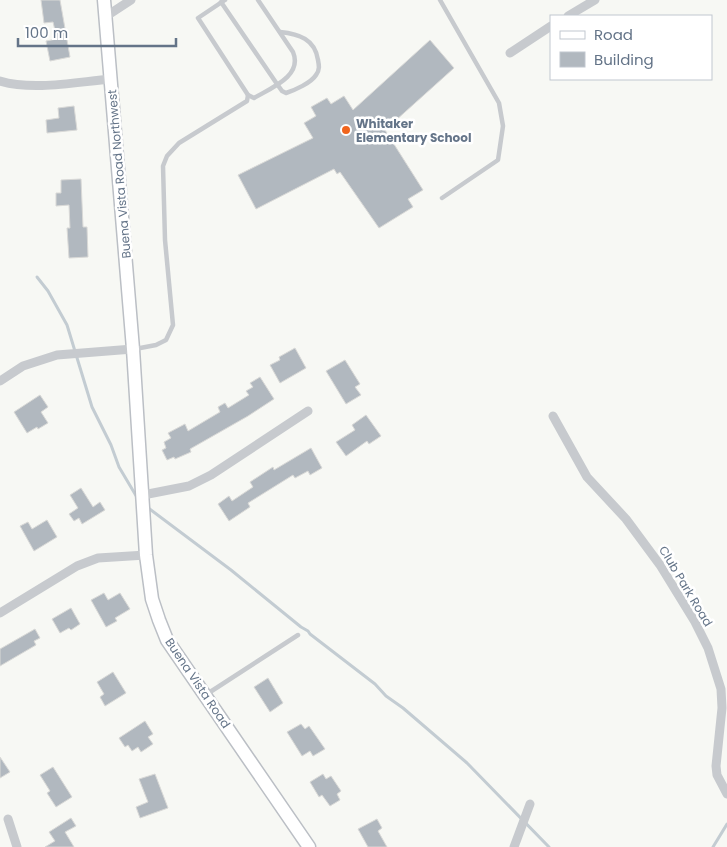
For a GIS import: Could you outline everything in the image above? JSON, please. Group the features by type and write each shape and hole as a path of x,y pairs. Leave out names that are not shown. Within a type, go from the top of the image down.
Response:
{"street":[{"name":"Buena Vista Road Northwest","path":"104,0 133,349"},
{"path":"105,16 131,0"},
{"path":"570,15 596,0"},
{"path":"510,53 550,27"},
{"path":"0,81 16,85 33,86 111,80"},
{"path":"0,381 23,366 57,355 133,349"},
{"name":"Buena Vista Road","path":"133,349 146,555 152,599 159,620 168,640 308,847"},
{"path":"143,495 189,486 211,475 308,411"},
{"name":"Club Park Road","path":"553,416 587,477 641,538 660,565 695,622 708,648 721,689 722,708 716,766 721,784 727,794"},
{"path":"0,613 77,566 98,558 146,555"},
{"path":"514,847 530,804"},
{"path":"8,820 18,847"}],"lane":[{"path":"258,0 293,52 296,60 295,69 287,78 277,84 254,98 248,95 198,18 223,1 277,84 286,93 316,77 319,69 317,52 306,38 294,33 280,32"},
{"path":"440,0 499,103 503,126 498,160 442,198"},
{"path":"133,349 156,345 166,340 173,326 165,240 163,166 167,156 179,143 247,101 248,95"},
{"path":"205,695 298,635"}],"building":[{"path":"41,0 60,0 70,57 50,61 46,41 57,39 53,22 44,23"},
{"name":"Whitaker Elementary School","path":"430,40 454,68 385,130 423,190 408,199 413,207 379,228 340,172 337,174 334,169 256,209 238,175 313,138 304,123 316,116 311,107 327,98 331,104 344,96 353,110"},
{"path":"74,106 77,130 47,133 46,120 59,118 58,108"},
{"path":"81,179 83,227 87,227 88,257 69,258 67,228 70,228 69,205 56,206 56,193 61,193 61,180"},
{"path":"295,348 306,368 280,383 270,365 280,360 279,357"},
{"path":"345,360 360,384 355,387 361,395 346,404 326,371"},
{"path":"260,377 274,399 190,449 191,452 175,459 174,457 167,460 162,450 166,448 164,442 171,438 168,433 185,424 188,431 220,412 218,407 225,403 228,408 249,395 246,391 253,387 250,383"},
{"path":"40,395 48,407 41,412 48,423 27,433 14,412"},
{"path":"366,415 381,436 369,444 367,441 346,456 336,442 355,430 352,425"},
{"path":"311,448 322,468 310,475 308,471 295,478 293,475 248,503 250,507 229,521 218,504 229,496 232,501 253,487 250,482 273,467 274,470"},
{"path":"81,488 93,507 100,502 105,510 82,524 79,518 74,521 69,514 78,508 70,495"},
{"path":"47,520 57,537 34,551 20,526 28,522 32,529"},
{"path":"104,593 108,600 120,593 130,609 115,618 117,621 106,627 91,600"},
{"path":"71,608 80,624 71,630 69,628 60,633 52,619"},
{"path":"35,629 40,638 34,641 36,645 0,666 0,649"},
{"path":"113,672 126,693 105,706 100,697 104,694 97,682"},
{"path":"268,678 283,703 270,712 254,687"},
{"path":"145,721 153,734 148,737 153,744 141,752 138,747 132,751 128,745 125,747 119,738"},
{"path":"301,724 305,729 309,726 325,749 313,756 310,751 302,756 287,732"},
{"path":"0,757 10,772 0,778"},
{"path":"53,767 72,797 56,807 47,793 50,791 40,775"},
{"path":"155,774 168,808 140,818 136,807 148,802 139,779"},
{"path":"323,774 326,779 331,776 341,791 337,794 340,800 330,806 322,795 319,797 310,782"},
{"path":"71,818 76,826 65,832 74,847 45,847 55,841 49,832"},
{"path":"377,819 382,828 378,831 387,847 368,847 358,829"}],"waterway":[{"path":"37,277 48,291 67,325 92,407 111,445 119,467 138,499"},
{"path":"147,507 231,570 375,684 386,696 403,708 467,763 549,847"},
{"path":"713,847 727,824"}],"place":[{"name":"Whitaker Elementary School","path":"346,130"}]}
